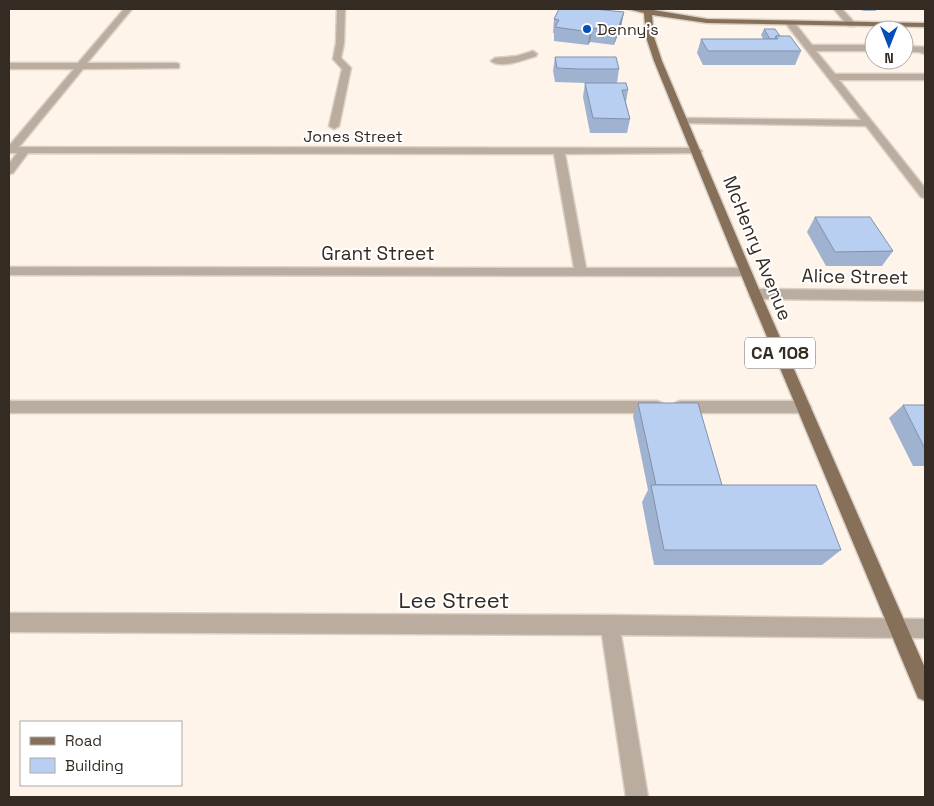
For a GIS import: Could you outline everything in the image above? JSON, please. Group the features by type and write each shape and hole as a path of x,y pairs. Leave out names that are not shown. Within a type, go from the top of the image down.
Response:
{"main road":[{"path":"631,9 707,21 925,25"},
{"name":"McHenry Avenue","path":"646,10 650,36 658,61 755,294 925,691"}],"street":[{"path":"10,150 78,66 128,9"},
{"path":"334,126 347,68 337,59 340,43 341,9"},
{"path":"838,9 851,24"},
{"path":"790,23 925,195"},
{"path":"810,48 864,48"},
{"path":"495,61 518,59 533,54"},
{"path":"9,66 176,66"},
{"path":"833,77 925,77"},
{"path":"684,121 869,124"},
{"name":"Jones Street","path":"10,150 697,151"},
{"path":"9,171 25,150"},
{"path":"559,151 581,272"},
{"name":"Grant Street","path":"9,271 746,272"},
{"name":"Alice Street","path":"755,294 925,296"},
{"path":"9,407 803,407"},
{"name":"Lee Street","path":"9,622 925,628"},
{"path":"610,625 637,797"}],"building":[{"path":"559,9 593,9 624,12 617,31 592,28 590,32 555,27 559,20 554,19"},
{"path":"764,29 775,29 780,36 770,39"},
{"path":"776,36 790,36 801,51 708,51 701,39 778,39"},
{"path":"555,57 616,57 619,69 557,68"},
{"path":"585,83 626,83 628,90 622,90 630,119 593,118"},
{"path":"815,217 870,217 893,251 835,252"},
{"path":"638,403 698,403 722,485 656,485"},
{"path":"903,405 925,405 925,449"},
{"path":"651,485 816,485 841,550 664,550"}],"place":[{"name":"Denny's","path":"587,29"}]}
